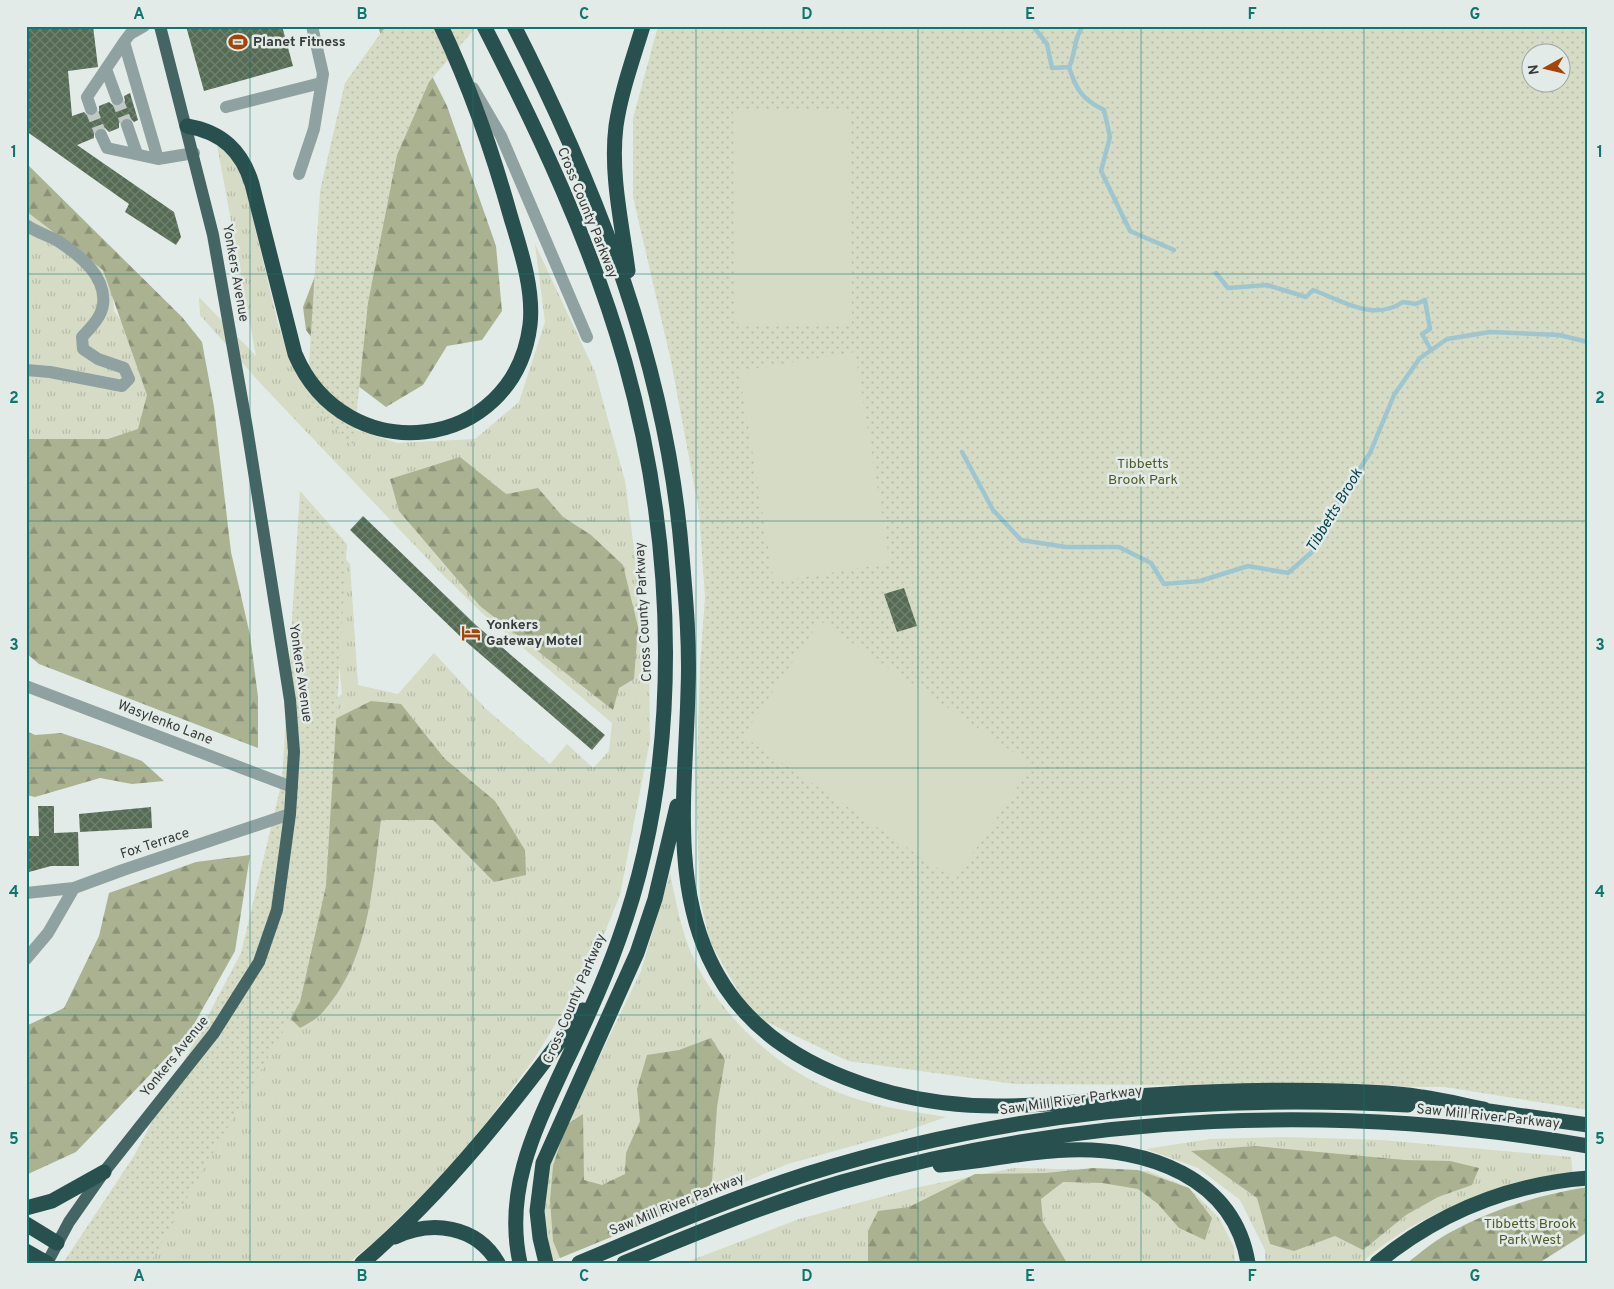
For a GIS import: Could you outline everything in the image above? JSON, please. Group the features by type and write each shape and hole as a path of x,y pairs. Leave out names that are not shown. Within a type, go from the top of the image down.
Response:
{"highway":[{"path":"187,126 217,136 237,152 244,162 252,184 295,354 302,370 320,396 342,414 378,429 405,433 437,430 455,425 479,412 503,389 519,361 530,326 528,288 517,236 494,162 456,60 441,26"},
{"name":"Cross County Parkway","path":"484,26 549,162 607,305 632,394 654,515 664,628 661,744 649,828 636,884 602,985 538,1122 519,1176 515,1223 520,1263"},
{"name":"Cross County Parkway","path":"514,26 582,170 614,251 632,305 661,414 680,527 688,654 687,740"},
{"path":"632,305 617,189 615,143 621,101 643,26"},
{"path":"687,740 685,858 691,902 703,943 722,981 748,1015 780,1044 815,1066 892,1093 982,1106 1032,1106 1195,1092 1291,1090 1419,1096 1484,1110"},
{"path":"546,1263 540,1238 537,1211 543,1163 630,967 655,900 675,818 687,740"},
{"path":"362,1263 447,1182 487,1136 545,1063 602,985"},
{"name":"Saw Mill River Parkway","path":"579,1263 701,1212 799,1177 921,1143 1013,1124 1104,1111 1197,1103 1310,1102 1484,1110 1588,1125"},
{"name":"Saw Mill River Parkway","path":"624,1263 756,1210 841,1182 975,1149 1073,1134 1162,1124 1249,1121 1423,1125 1502,1133 1588,1146"},
{"path":"898,1167 965,1163 1009,1156 1070,1150 1111,1152 1148,1160 1182,1173 1214,1196 1237,1226 1248,1263"},
{"path":"26,1208 52,1201 104,1172"},
{"path":"1377,1263 1418,1232 1469,1206 1524,1188 1588,1178"},
{"path":"26,1224 57,1243"},
{"path":"387,1241 413,1230 446,1227 470,1235 488,1250 498,1263"},
{"path":"26,1251 47,1263"}],"main road":[{"name":"Yonkers Avenue","path":"47,1263 57,1243 104,1172 214,1033 236,1002 259,962 277,910 290,814 294,734 285,662 215,244 194,153 160,26"}],"street":[{"path":"92,109 87,96 127,34 144,26"},
{"path":"299,174 314,129 323,74 312,26"},
{"path":"127,34 158,159"},
{"path":"456,60 501,136 587,337"},
{"path":"106,69 117,99"},
{"path":"226,107 321,82"},
{"path":"127,125 137,154"},
{"path":"102,135 107,148 158,159 194,153"},
{"path":"26,225 36,232 56,240 85,261 102,288 103,305 97,320 82,337 83,349 98,359 124,368 129,379 122,386 50,372 26,370"},
{"name":"Wasylenko Lane","path":"26,686 292,787"},
{"name":"Fox Terrace","path":"26,893 74,888 290,814"},
{"path":"26,959 48,933 74,888"}],"green space":[{"path":"378,26 407,26 447,106 496,246 502,311 482,340 447,346 423,385 386,407 333,367 306,330 303,307 327,245 387,56"},
{"path":"386,26 477,26 429,82 397,155 368,303 353,448 307,396 320,191 345,83"},
{"name":"Tibbetts Brook Park","path":"658,26 1588,26 1588,1110 1445,1087 1015,1084 848,1061 752,1015 710,942 700,899 696,794 700,667 705,597 699,511 671,361 633,197 633,118"},
{"path":"851,110 852,324 734,324 733,111"},
{"path":"217,145 234,156 241,168 278,324 295,372 342,425 397,443 475,439 519,402 545,322 535,244 595,372 625,481 649,661 650,740 620,895 592,964 534,1059 459,1159 375,1241 348,1263 78,1263 228,1059 326,708 342,694 329,560 336,548 350,564 358,685 398,694 434,653 485,708 550,764 567,744 593,768 609,751 612,723 483,614 439,571 262,385 200,315 199,297 256,356"},
{"path":"26,163 182,317 202,342 214,407 231,552 250,635 258,697 258,748 39,664 26,653 26,439 108,439 138,429 147,395 103,270 26,211"},
{"path":"26,197 110,264 114,311 167,385 178,426 26,475"},
{"path":"855,352 890,563 774,582 739,371"},
{"path":"460,457 506,494 538,488 563,517 591,535 623,565 638,627 634,679 619,688 613,710 480,606 399,511 390,479"},
{"path":"300,491 347,544 326,886 300,1002 150,1263 63,1263 134,1156 241,953 282,781"},
{"path":"820,621 1032,765 955,880 743,736"},
{"path":"371,701 401,704 445,759 495,801 525,850 526,875 494,882 433,820 381,820 366,922 350,970 338,992 322,1013 300,1028 276,1004 327,723"},
{"path":"26,731 35,735 61,733 107,748 142,761 164,781 132,784 100,778 35,797 26,795"},
{"path":"250,855 235,951 188,1035 76,1152 26,1175 26,1026 64,1008 99,936 109,893 196,862"},
{"path":"670,873 683,931 696,964 722,1005 755,1040 793,1069 835,1091 876,1104 946,1117 906,1131 788,1164 553,1261 545,1240 543,1204 549,1161 641,971"},
{"path":"711,1038 725,1060 717,1107 711,1196 560,1258 553,1241 550,1200 553,1166 566,1125 583,1114 584,1180 602,1185 625,1174 626,1153 640,1121 637,1089 647,1055 679,1050"},
{"path":"1286,1137 1382,1140 1571,1157 1573,1175 1516,1186 1460,1203 1408,1229 1362,1263 1265,1263 1265,1250 1240,1200 1198,1168 1146,1149 1210,1139"},
{"path":"1255,1146 1405,1160 1450,1161 1479,1168 1472,1185 1438,1197 1406,1215 1363,1250 1335,1236 1294,1251 1270,1244 1257,1198 1191,1151"},
{"path":"1014,1168 1148,1171 1189,1188 1219,1218 1234,1247 1235,1263 684,1263 799,1219 914,1188"},
{"path":"1093,1168 1138,1170 1189,1188 1212,1218 1205,1240 1179,1228 1158,1204 1138,1189 1102,1183 1063,1182 1041,1199 1043,1222 1067,1263 868,1263 868,1231 878,1211 909,1207 975,1174 1046,1173"},
{"name":"Tibbetts Brook Park West","path":"1588,1187 1588,1235 1586,1233 1539,1263 1407,1263 1442,1237 1481,1217 1533,1199"}],"building":[{"path":"26,26 93,26 98,67 68,71 72,116 84,112 89,117 94,116 99,111 99,106 109,102 115,107 120,106 125,101 124,96 130,93 138,120 134,122 129,117 124,118 119,123 119,128 109,132 105,128 98,127 94,131 94,138 77,145 174,212 181,237 176,245 125,212 129,204 26,131"},
{"path":"186,26 282,26 293,66 204,91"},
{"name":"Yonkers Gateway Motel","path":"363,516 477,626 605,735 592,750 464,640 350,530"},
{"path":"904,588 917,626 897,632 884,594"},
{"path":"38,806 54,806 54,833 78,832 79,866 51,866 29,872 29,865 26,865 26,836 39,836"},
{"path":"151,807 152,828 80,832 79,814"}],"waterway":[{"path":"1033,26 1047,44 1052,68 1069,67 1074,82 1081,93 1104,110 1110,137 1101,171 1130,231 1174,250"},
{"path":"1069,67 1078,36 1083,26"},
{"path":"1216,273 1228,288 1267,285 1306,297 1313,290 1358,308 1369,310 1392,308 1403,302 1416,304 1425,300 1430,329 1422,334 1431,350"},
{"name":"Tibbetts Brook","path":"962,452 993,510 1021,540 1066,547 1119,547 1151,563 1164,584 1200,581 1248,566 1288,573 1312,552 1337,503 1370,453 1394,395 1420,358 1447,339 1490,332 1559,335 1588,342"}],"tunnel":[{"path":"117,99 127,125"},
{"path":"91,109 101,135"}],"place":[{"name":"Planet Fitness","path":"238,42"},
{"name":"Yonkers Gateway Motel","path":"471,633"}]}
